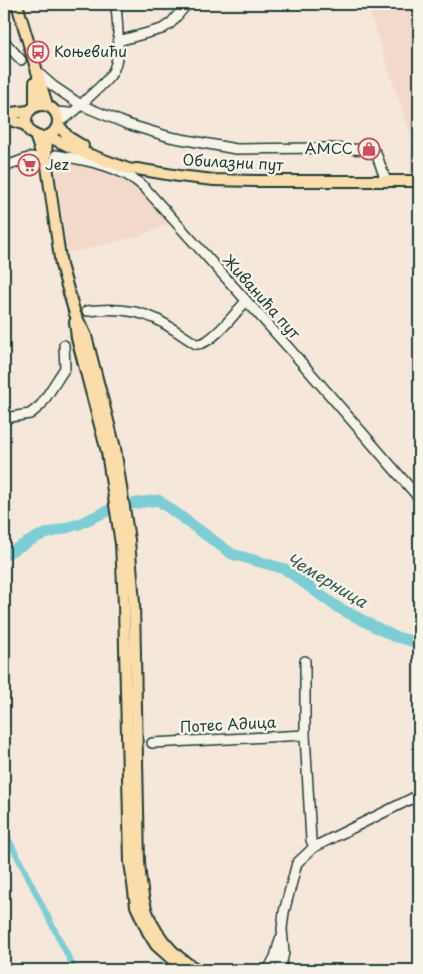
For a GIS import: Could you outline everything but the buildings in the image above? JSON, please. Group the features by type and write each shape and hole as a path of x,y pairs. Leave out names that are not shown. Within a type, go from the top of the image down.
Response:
{"main road":[{"path":"16,4 36,86 32,109 26,119 26,125 30,132 35,135 47,136 132,171"},
{"path":"34,72 65,134 74,141 132,171"},
{"path":"4,111 11,113 32,109 55,116"},
{"path":"47,136 55,131 55,116"},
{"path":"4,118 26,125"},
{"path":"35,135 41,153 49,157"},
{"path":"47,136 61,265 74,314 86,336 111,450 134,603 140,862 144,903 158,933 175,954 198,970"},
{"path":"49,157 57,149 68,146"},
{"name":"Обилазни пут","path":"132,171 214,180 419,181"},
{"path":"125,542 124,605 132,884 136,906 148,932 156,945 184,970"}],"street":[{"path":"55,116 68,117 111,75 116,64 118,41 116,4"},
{"path":"118,41 162,29 171,23 187,4"},
{"path":"4,41 21,60"},
{"path":"34,72 81,105 154,133 236,150 328,148 372,150 376,153 386,181"},
{"name":"Живанића пут","path":"4,167 31,157 49,157 132,171 144,187 419,498"},
{"path":"87,311 103,308 122,310 154,318 196,344 201,344 216,333 246,301"},
{"path":"4,418 30,414 41,405 65,368 64,345"},
{"path":"305,661 305,735 310,840 314,847"},
{"name":"Потес Адица","path":"152,743 305,735"},
{"path":"268,970 275,957 282,929 287,894 296,863 314,847 419,795"},
{"path":"280,970 284,953 282,929"}],"shaded area":[{"path":"367,4 419,4 419,176 410,176 412,139"},
{"path":"54,156 128,176 173,222 139,236 68,253"}],"waterway":[{"name":"Чемерница","path":"4,555 39,536 79,524 118,506 158,500 232,554 285,569 337,607 393,636 419,643"},
{"path":"4,830 75,970"}],"place":[{"name":"Коњевићи","path":"38,52"},
{"name":"АМСС","path":"369,149"},
{"name":"Jez","path":"29,165"}]}
